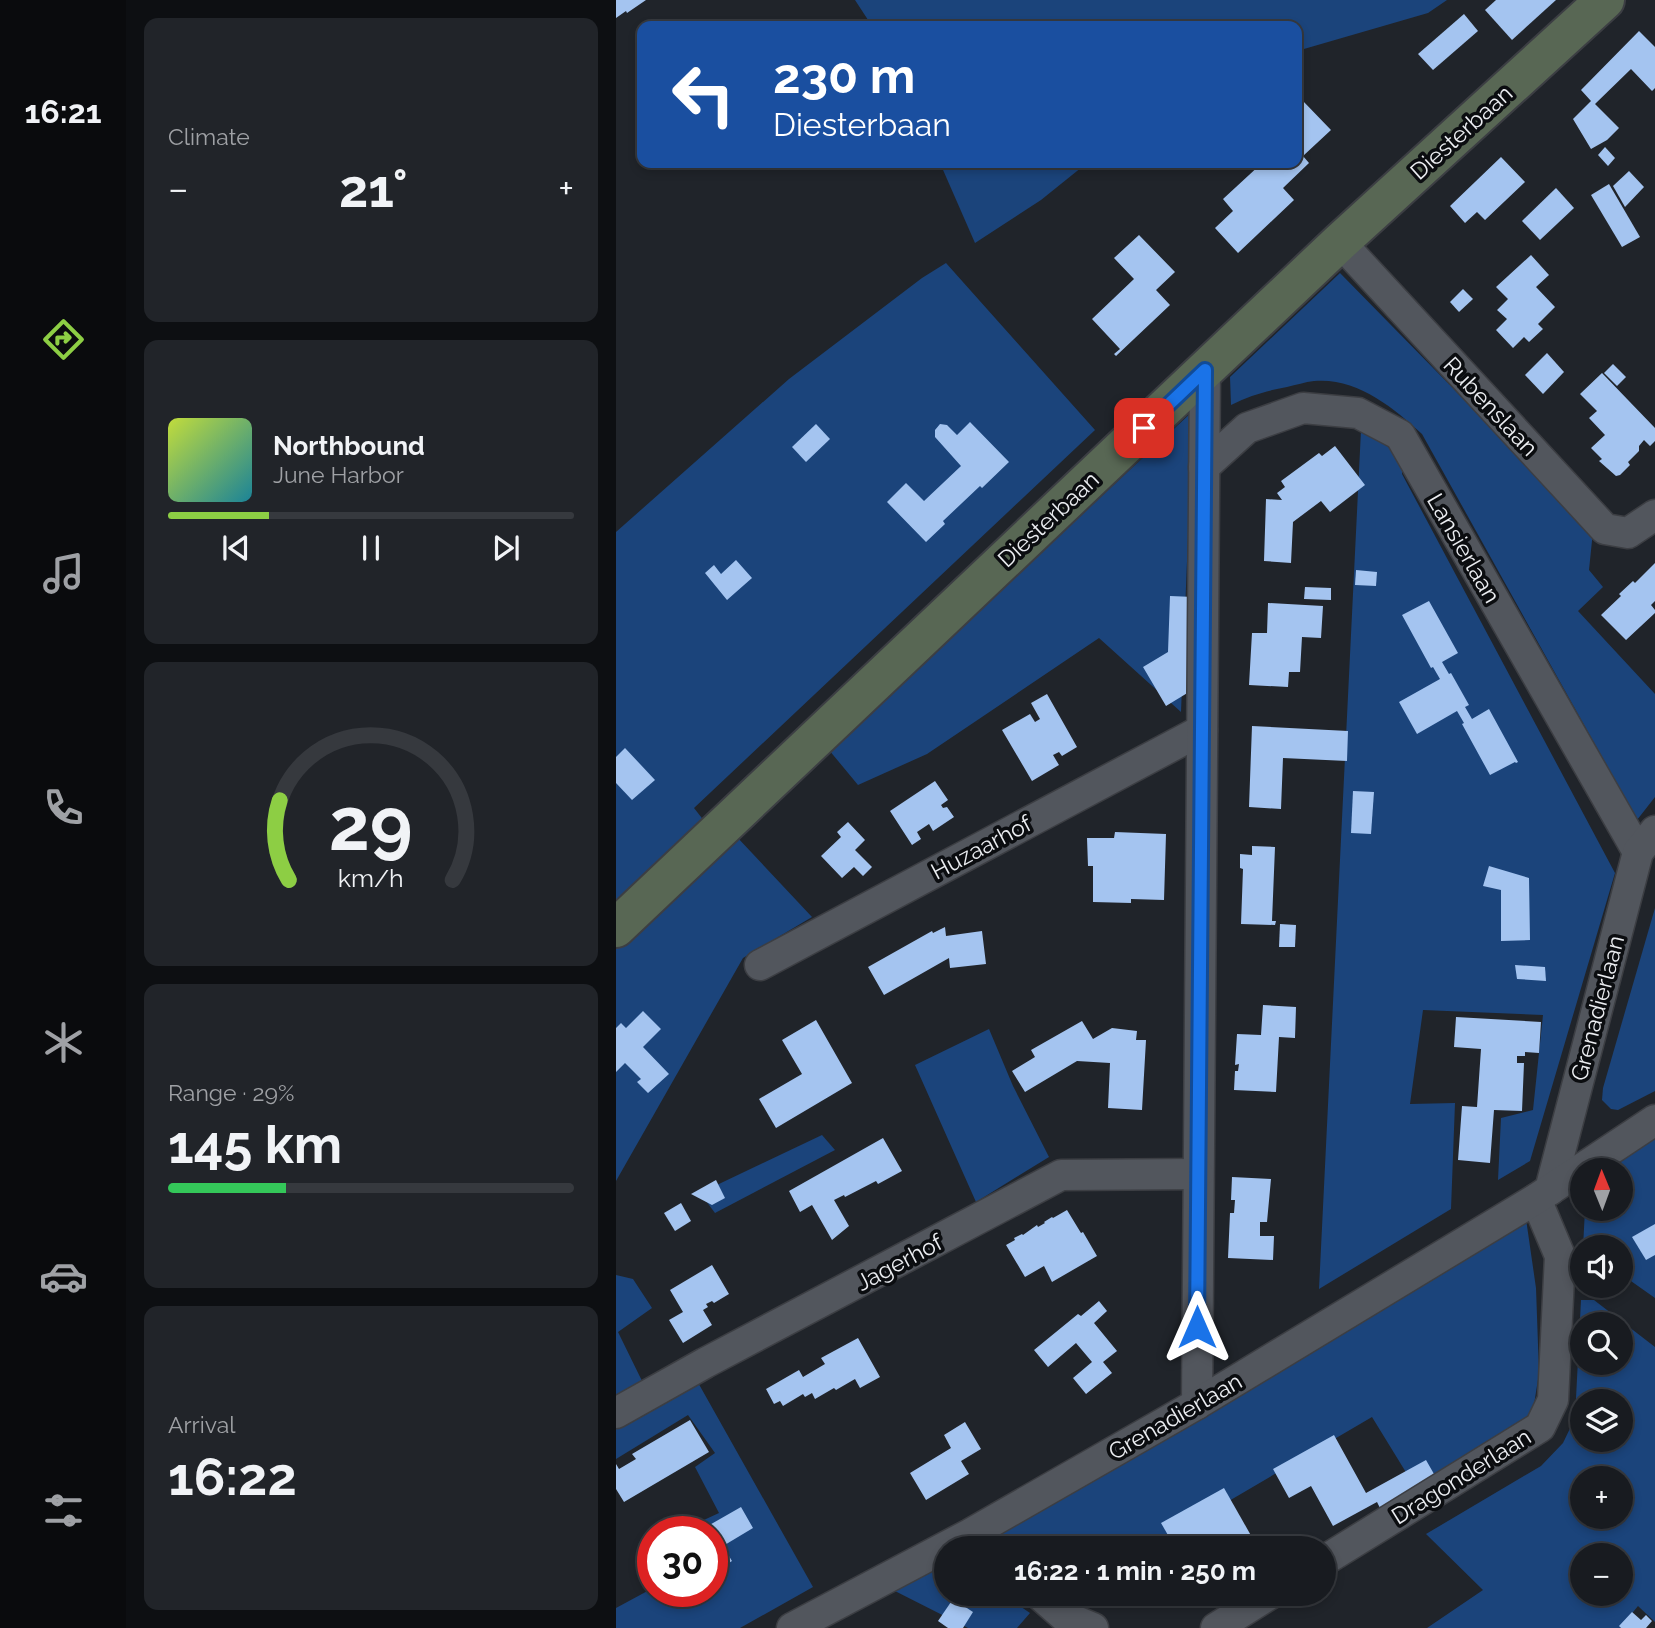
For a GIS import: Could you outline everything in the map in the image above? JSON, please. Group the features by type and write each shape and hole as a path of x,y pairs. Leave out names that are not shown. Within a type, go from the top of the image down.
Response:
{"street":[{"name":"Diesterbaan","path":"616,928 1340,242 1605,0"},
{"name":"Rubenslaan","path":"1340,242 1605,529 1628,533 1655,515"},
{"path":"1197,1404 1205,370"},
{"name":"Lansierlaan","path":"1204,467 1247,428 1303,408 1358,413 1400,435 1647,842"},
{"name":"Huzaarhof","path":"760,965 1202,730"},
{"name":"Grenadierlaan","path":"1543,1194 1647,842"},
{"name":"Grenadierlaan","path":"986,1536 1543,1194 1655,1120"},
{"name":"Jagerhof","path":"616,1413 705,1363 1061,1175 1198,1174"},
{"name":"Dragonderlaan","path":"1336,1553 1540,1427 1553,1400 1560,1256 1543,1194"},
{"name":"Grenadierlaan","path":"792,1628 934,1562"},
{"path":"1052,1606 1064,1616 1093,1628"},
{"path":"1216,1628 1251,1606"}],"shaded area":[{"path":"855,0 1447,0 1428,13 1302,50 1302,21 869,21"},
{"path":"942,168 1081,168 1041,200 975,243"},
{"path":"946,263 1095,430 694,808 712,831 616,919 616,532 789,379 922,278"},
{"path":"1340,273 1593,531 1589,570 1603,587 1578,611 1655,694 1655,797 1637,820 1422,434 1373,396 1345,384 1330,381 1311,381 1272,390 1231,405 1230,377"},
{"path":"1193,411 1181,712 1099,638 927,754 858,785 829,750"},
{"path":"1361,430 1389,444 1403,462 1402,474 1615,873 1530,1161 1498,1180 1501,1118 1533,1110 1543,1015 1423,1010 1410,1104 1455,1103 1451,1209 1319,1289"},
{"path":"736,836 812,917 743,958 616,1181 616,949"},
{"path":"1655,908 1655,1091 1618,1110 1611,1109 1602,1100 1603,1088"},
{"path":"989,1029 1013,1086 1049,1157 976,1202 915,1065"},
{"path":"822,1135 835,1150 715,1213 700,1193"},
{"path":"1655,1135 1655,1298 1633,1282 1633,1235 1584,1235 1584,1222 1633,1222 1633,1158 1616,1158"},
{"path":"1525,1212 1536,1288 1539,1373 1533,1411 1517,1429 1415,1487 1372,1417 1169,1536 1002,1536 993,1525"},
{"path":"616,1275 633,1279 652,1308 618,1332 643,1383 616,1398"},
{"path":"1581,1300 1594,1300 1610,1312 1580,1312"},
{"path":"1633,1330 1655,1347 1655,1622 1638,1606 1620,1628 1427,1628 1483,1590 1426,1534 1541,1466 1563,1443 1570,1428 1570,1452 1633,1452 1633,1389 1576,1389 1577,1375 1633,1375"},
{"path":"696,1379 813,1587 740,1628 616,1628 616,1608 637,1597 637,1607 728,1607 728,1516 712,1516 719,1513 695,1467 715,1453 688,1415 616,1459 616,1428"},
{"path":"934,1564 934,1606 1020,1606 1030,1613 1017,1628 968,1628 889,1588"}],"building":[{"path":"616,0 646,0 616,18"},
{"path":"1496,0 1556,0 1512,40 1485,10"},
{"path":"1464,14 1478,31 1433,70 1418,54"},
{"path":"1639,31 1655,47 1655,88 1652,91 1631,69 1595,104 1619,128 1607,140 1591,149 1573,119 1591,101 1581,90"},
{"path":"1302,102 1331,130 1303,156 1309,163 1283,188 1294,200 1238,253 1215,228 1233,211 1223,199 1257,168 1302,168"},
{"path":"1605,147 1615,158 1608,166 1598,155"},
{"path":"1501,157 1525,182 1485,220 1477,212 1465,223 1450,206"},
{"path":"1629,171 1644,187 1625,207 1613,186"},
{"path":"1609,184 1640,237 1622,247 1591,195"},
{"path":"1556,188 1574,208 1540,240 1522,221"},
{"path":"1139,235 1175,272 1156,290 1170,305 1116,356 1114,354 1120,349 1092,319 1134,279 1114,258"},
{"path":"1531,255 1549,275 1536,287 1555,307 1538,324 1543,329 1529,342 1524,337 1513,348 1496,330 1507,319 1497,310 1508,299 1496,287"},
{"path":"1463,289 1473,299 1459,312 1450,302"},
{"path":"1547,353 1564,372 1543,394 1525,375"},
{"path":"1613,364 1626,377 1617,386 1604,373"},
{"path":"1602,373 1655,428 1655,441 1650,446 1644,440 1639,451 1628,462 1630,465 1616,476 1599,461 1602,459 1591,448 1605,435 1589,418 1597,411 1580,394"},
{"path":"970,422 1009,462 943,521 945,524 926,542 887,502 906,483 924,501 961,466 935,437 935,430 940,424 947,425 957,435"},
{"path":"816,424 830,439 806,462 792,447"},
{"path":"1335,446 1365,485 1330,512 1321,501 1293,522 1291,563 1264,561 1266,499 1282,500 1277,493 1285,487 1281,481 1319,453 1322,456"},
{"path":"736,560 752,578 727,600 705,573 714,565 721,574"},
{"path":"1655,563 1655,601 1651,605 1655,613 1626,640 1601,615 1621,596 1619,594 1633,581 1635,583"},
{"path":"1356,570 1377,572 1376,586 1355,585"},
{"path":"1305,587 1331,588 1331,600 1304,599"},
{"path":"1170,596 1194,597 1189,692 1166,706 1143,667 1168,652"},
{"path":"1429,601 1458,653 1442,662 1469,705 1465,707 1472,719 1489,709 1518,762 1490,775 1457,711 1417,734 1399,702 1440,679 1433,667 1431,668 1402,615"},
{"path":"1268,603 1323,606 1321,638 1302,637 1300,672 1289,672 1288,687 1249,685 1252,633 1267,633"},
{"path":"1047,694 1077,747 1062,756 1059,752 1053,755 1059,765 1032,781 1002,730 1030,714 1035,722 1040,719 1031,703"},
{"path":"1252,726 1348,731 1347,761 1283,758 1281,809 1249,807"},
{"path":"625,748 655,780 632,800 616,783 616,757"},
{"path":"935,781 948,800 941,805 943,808 947,807 954,817 933,831 929,824 917,832 921,839 912,845 890,811"},
{"path":"1353,791 1374,792 1371,834 1351,833"},
{"path":"848,822 865,840 855,850 872,867 863,876 854,867 842,878 821,856 841,837 837,832"},
{"path":"1115,832 1166,834 1164,900 1093,902 1093,866 1088,866 1087,838 1114,838"},
{"path":"1252,846 1275,847 1272,921 1276,921 1275,925 1241,924 1243,869 1240,868 1240,854 1252,855"},
{"path":"1489,866 1529,878 1530,940 1501,941 1501,890 1483,886"},
{"path":"1280,924 1296,925 1295,947 1279,947"},
{"path":"945,927 946,936 982,931 986,964 950,968 949,958 884,995 868,967 932,931 933,933"},
{"path":"1515,965 1545,967 1546,981 1517,979"},
{"path":"1263,1005 1296,1007 1295,1038 1279,1037 1276,1092 1234,1090 1235,1071 1238,1071 1239,1064 1235,1065 1237,1034 1261,1035"},
{"path":"643,1011 661,1029 643,1047 669,1074 648,1093 637,1082 641,1079 625,1063 616,1072 616,1028 621,1023 626,1028"},
{"path":"1456,1017 1541,1022 1539,1053 1525,1052 1525,1056 1517,1056 1517,1063 1524,1063 1522,1111 1494,1110 1490,1163 1458,1160 1462,1106 1477,1107 1481,1049 1454,1047"},
{"path":"816,1020 852,1083 776,1128 759,1099 802,1074 782,1040"},
{"path":"1082,1021 1093,1039 1112,1028 1137,1031 1136,1040 1146,1040 1142,1110 1108,1108 1110,1063 1077,1061 1025,1092 1012,1071 1035,1057 1031,1050"},
{"path":"883,1138 902,1171 878,1184 876,1181 834,1200 849,1226 832,1240 812,1205 800,1212 789,1191"},
{"path":"1232,1177 1271,1179 1267,1222 1260,1222 1260,1236 1274,1236 1273,1260 1228,1258 1230,1213 1234,1213 1235,1200 1231,1200"},
{"path":"716,1180 725,1198 712,1205 691,1194"},
{"path":"681,1203 691,1221 675,1231 664,1213"},
{"path":"1067,1210 1097,1256 1052,1282 1044,1266 1025,1277 1006,1245"},
{"path":"1655,1224 1655,1255 1646,1260 1633,1236"},
{"path":"712,1265 729,1294 714,1303 712,1301 706,1304 708,1307 703,1310 712,1325 683,1343 669,1320 683,1312 670,1290"},
{"path":"1099,1301 1107,1311 1094,1323 1117,1351 1103,1362 1112,1373 1086,1394 1073,1378 1092,1362 1076,1343 1048,1367 1034,1350 1078,1314 1081,1316"},
{"path":"858,1338 880,1377 860,1388 855,1379 815,1399 812,1393 805,1397 803,1394 783,1406 780,1401 774,1404 766,1389 799,1370 803,1377 825,1364 821,1358"},
{"path":"690,1420 709,1452 624,1502 616,1489 616,1464 619,1469 636,1459 632,1454"},
{"path":"965,1422 981,1449 961,1461 969,1474 926,1500 910,1473 951,1448 944,1435"},
{"path":"1334,1435 1366,1493 1426,1460 1438,1481 1382,1512 1377,1502 1333,1526 1311,1486 1289,1498 1273,1469"},
{"path":"1224,1488 1251,1536 1168,1536 1161,1523"},
{"path":"741,1507 753,1528 728,1543 728,1516 725,1516"},
{"path":"948,1606 964,1606 973,1612 963,1628 948,1628 938,1621"},
{"path":"1632,1612 1641,1620 1646,1615 1652,1621 1646,1628 1621,1628 1619,1626"}],"route":[{"path":"1144,428 1205,370 1197,1327"}]}
